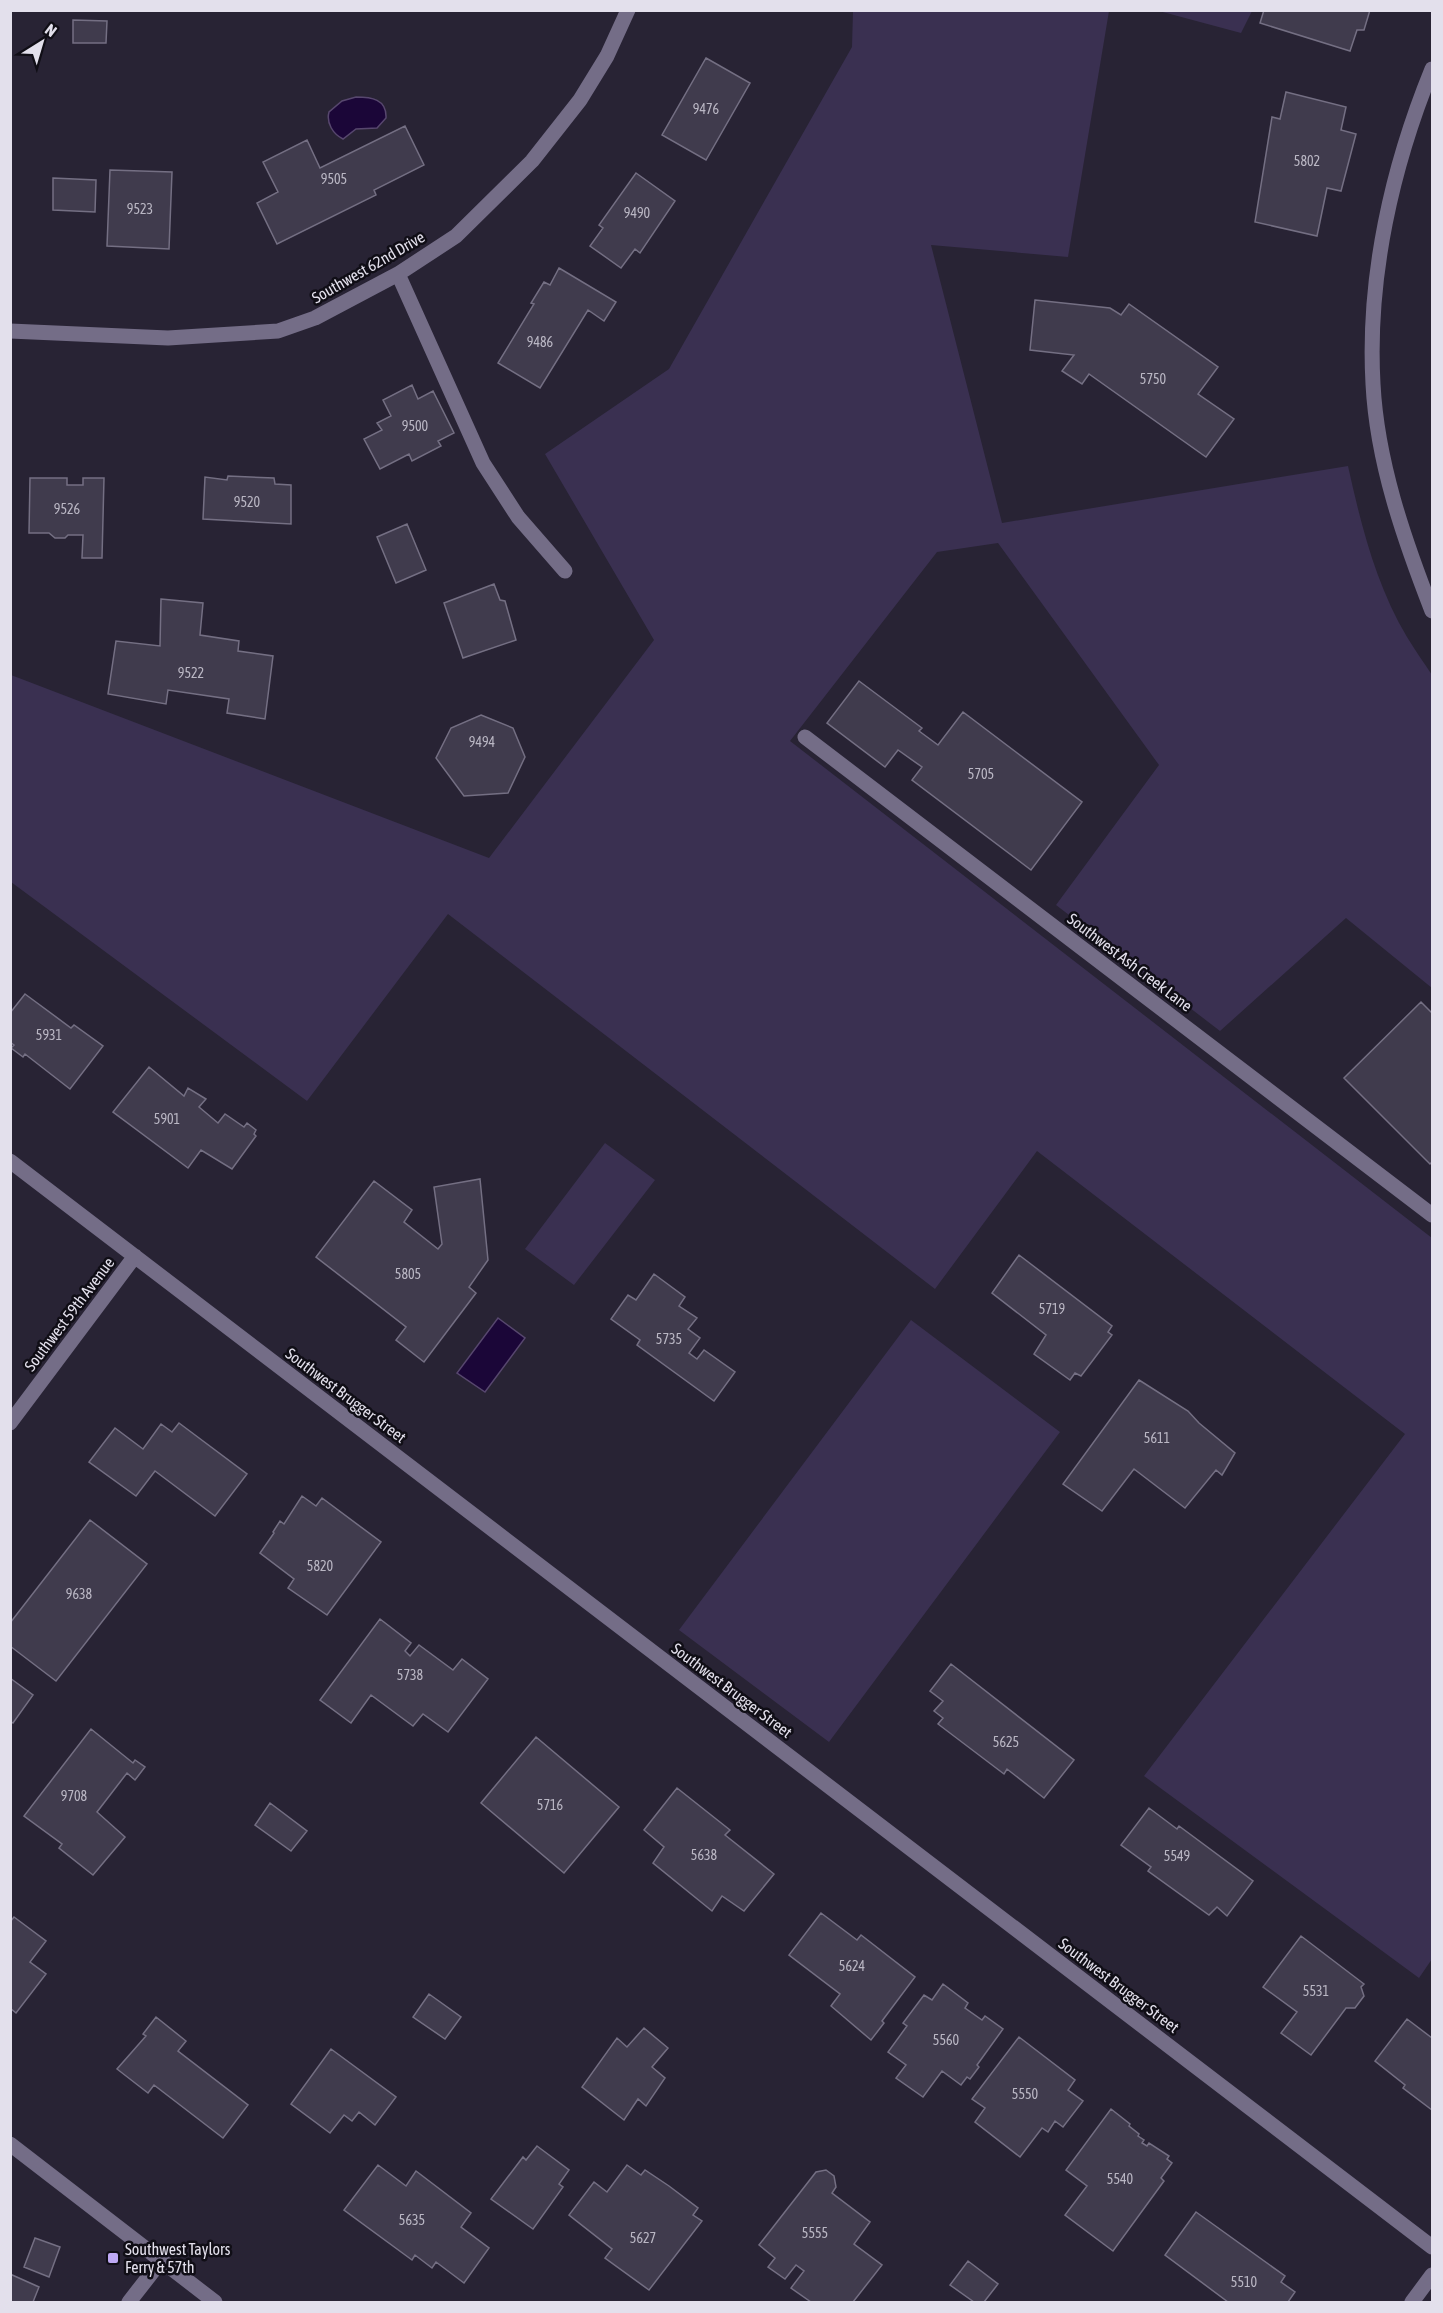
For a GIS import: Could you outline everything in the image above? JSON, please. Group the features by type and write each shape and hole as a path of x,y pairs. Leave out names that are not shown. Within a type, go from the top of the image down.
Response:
{"street":[{"name":"Southwest 62nd Drive","path":"10,331 168,338 278,331 315,318 398,274 456,236 532,161 580,100 607,56 628,10"},
{"path":"1432,69 1415,111 1386,218 1373,311 1373,385 1384,458 1405,540 1432,611"},
{"path":"398,274 483,463 518,517 565,571"},
{"name":"Southwest Ash Creek Lane","path":"805,737 1432,1215"},
{"name":"Southwest Brugger Street","path":"10,1161 1432,2247"},
{"name":"Southwest 59th Avenue","path":"10,1423 135,1256"},
{"path":"10,2144 215,2302"},
{"path":"129,2302 161,2261"},
{"path":"1412,2302 1432,2276"}],"shaded area":[{"path":"1252,10 1241,33 1159,11"},
{"path":"853,11 1109,11 1068,257 931,245 1002,523 1348,466 1364,532 1378,576 1396,617 1432,675 1432,988 1346,918 1220,1031 1056,905 1159,765 998,543 937,552 790,741 1432,1238 1432,1959 1419,1978 1144,1776 1405,1434 1037,1151 935,1289 448,914 307,1101 11,882 11,675 489,858 654,640 545,454 669,369 852,47"},
{"path":"356,97 377,100 384,107 386,118 377,128 356,129 343,139 331,128 329,112 342,101"},
{"path":"605,1143 655,1180 574,1285 525,1249"},
{"path":"498,1318 525,1338 485,1392 457,1373"},
{"path":"911,1320 1060,1432 829,1742 679,1630"}],"building":[{"path":"1264,10 1370,10 1364,30 1357,30 1350,51 1260,23"},
{"path":"73,20 107,21 106,43 73,43"},
{"path":"706,58 750,83 706,160 662,135"},
{"path":"1286,92 1346,107 1341,130 1356,134 1341,191 1327,188 1317,236 1255,222 1272,117 1280,119"},
{"path":"405,126 424,165 374,190 376,195 277,244 257,203 278,192 263,162 307,140 320,168"},
{"path":"110,170 172,172 169,249 107,246"},
{"path":"636,173 675,201 640,253 635,249 621,268 590,246 603,228 599,225"},
{"path":"53,178 96,180 95,212 53,210"},
{"path":"559,268 616,302 604,321 588,310 540,388 498,363 534,304 531,303 544,282 550,285"},
{"path":"1035,300 1110,308 1121,315 1129,304 1218,367 1198,394 1234,419 1206,457 1089,374 1082,384 1062,371 1074,355 1030,350"},
{"path":"412,385 418,399 433,391 454,433 438,441 441,446 412,461 409,454 380,469 364,439 382,430 377,423 391,416 383,400"},
{"path":"228,476 274,478 275,484 291,485 291,524 203,519 205,477 227,480"},
{"path":"30,478 67,478 67,485 83,485 83,478 104,478 102,558 82,558 83,535 55,538 49,533 29,533"},
{"path":"407,524 426,570 396,583 377,537"},
{"path":"494,584 500,600 505,601 516,640 463,658 444,603"},
{"path":"161,599 203,603 200,635 239,641 238,651 273,656 265,719 227,713 229,699 168,690 166,704 108,694 116,641 160,646"},
{"path":"859,681 922,728 919,731 938,745 963,712 1082,802 1031,870 912,780 922,767 898,750 885,767 827,723"},
{"path":"481,715 513,728 525,757 508,793 464,796 436,758 451,728"},
{"path":"25,994 71,1028 74,1025 103,1046 70,1089 25,1054 23,1057 11,1048 14,1045 10,1042 10,1013"},
{"path":"1421,1002 1432,1013 1432,1162 1430,1164 1344,1078"},
{"path":"149,1067 184,1096 188,1088 206,1099 199,1107 218,1123 225,1114 244,1127 247,1123 256,1130 254,1134 256,1136 232,1169 201,1150 188,1168 113,1112"},
{"path":"480,1179 488,1260 469,1287 476,1293 424,1362 396,1340 406,1327 316,1257 374,1181 412,1210 404,1222 438,1249 442,1244 434,1187"},
{"path":"1019,1255 1112,1326 1108,1332 1112,1335 1081,1376 1075,1373 1070,1380 1034,1354 1046,1335 992,1293"},
{"path":"654,1274 685,1297 679,1306 697,1318 688,1329 700,1338 689,1353 697,1359 704,1350 735,1372 714,1401 637,1345 640,1340 611,1319 628,1295 636,1300"},
{"path":"1139,1380 1188,1411 1235,1453 1222,1475 1216,1470 1185,1508 1134,1469 1102,1511 1063,1484"},
{"path":"179,1423 247,1474 215,1516 155,1471 136,1496 89,1462 115,1428 143,1449 161,1424 172,1432"},
{"path":"302,1496 316,1506 322,1498 381,1542 327,1615 288,1588 294,1579 260,1553 280,1521 284,1524"},
{"path":"90,1520 147,1564 56,1681 10,1646 10,1623"},
{"path":"380,1619 411,1643 405,1651 410,1656 419,1645 453,1670 462,1659 488,1679 448,1732 423,1714 413,1726 371,1695 351,1723 320,1700"},
{"path":"951,1664 1074,1760 1044,1798 1007,1769 1004,1774 938,1724 943,1718 934,1711 943,1701 930,1691"},
{"path":"10,1678 33,1695 13,1723 10,1721"},
{"path":"91,1729 133,1763 135,1760 145,1767 135,1780 127,1773 97,1812 125,1837 93,1875 59,1848 62,1844 24,1816"},
{"path":"536,1737 619,1807 564,1873 481,1803"},
{"path":"677,1788 730,1830 725,1835 774,1874 744,1911 722,1896 712,1911 653,1863 664,1847 644,1830"},
{"path":"270,1803 307,1831 291,1851 255,1825"},
{"path":"1149,1808 1177,1829 1179,1826 1253,1881 1227,1916 1217,1907 1209,1915 1148,1871 1151,1867 1121,1845"},
{"path":"821,1913 857,1940 861,1935 915,1977 882,2021 884,2023 871,2040 831,2006 840,1994 789,1955"},
{"path":"14,1917 46,1941 30,1962 46,1974 16,2013 10,2008 10,1922"},
{"path":"1301,1936 1364,1984 1361,1987 1364,1996 1355,2008 1346,2008 1311,2055 1281,2033 1297,2012 1263,1987"},
{"path":"943,1984 968,2003 965,2008 982,2020 985,2016 1003,2029 977,2065 979,2067 970,2079 967,2077 961,2085 942,2071 923,2097 896,2078 906,2065 888,2052 907,2026 903,2023 924,1995 932,2000"},
{"path":"429,1994 461,2017 445,2039 413,2017"},
{"path":"156,2017 186,2041 178,2051 248,2105 223,2138 154,2085 148,2093 117,2069 146,2036 143,2034"},
{"path":"1407,2019 1432,2038 1432,2110 1403,2088 1405,2085 1375,2061"},
{"path":"644,2028 668,2048 652,2067 665,2078 646,2106 638,2099 624,2120 582,2087 617,2038 627,2047"},
{"path":"1019,2037 1075,2080 1068,2090 1083,2101 1063,2127 1055,2121 1048,2132 1042,2128 1020,2157 975,2122 985,2108 972,2099"},
{"path":"331,2049 396,2097 375,2125 359,2112 352,2121 344,2115 330,2133 291,2104"},
{"path":"1111,2109 1130,2124 1129,2126 1144,2140 1142,2143 1147,2146 1149,2143 1169,2156 1167,2159 1172,2163 1161,2178 1164,2181 1113,2251 1065,2215 1087,2186 1066,2170"},
{"path":"537,2146 569,2170 559,2184 563,2187 533,2229 491,2199 523,2157 526,2160"},
{"path":"378,2165 406,2186 416,2171 471,2213 461,2227 489,2248 464,2283 436,2262 432,2268 415,2255 412,2260 344,2210"},
{"path":"627,2165 641,2175 645,2170 669,2186 698,2208 693,2215 702,2221 649,2290 605,2258 612,2249 569,2215 594,2182 607,2192"},
{"path":"826,2170 834,2176 836,2187 832,2193 870,2222 854,2244 882,2265 853,2302 811,2302 791,2288 804,2271 796,2265 785,2279 768,2267 775,2258 759,2245 816,2172"},
{"path":"1196,2212 1285,2276 1281,2282 1295,2292 1288,2302 1228,2302 1165,2255"},
{"path":"35,2238 60,2247 49,2277 24,2267"},
{"path":"968,2261 998,2284 984,2302 974,2302 950,2285"},
{"path":"10,2274 39,2287 33,2302 10,2302"}],"place":[{"name":"Southwest Taylors Ferry & 57th","path":"113,2258"}]}
